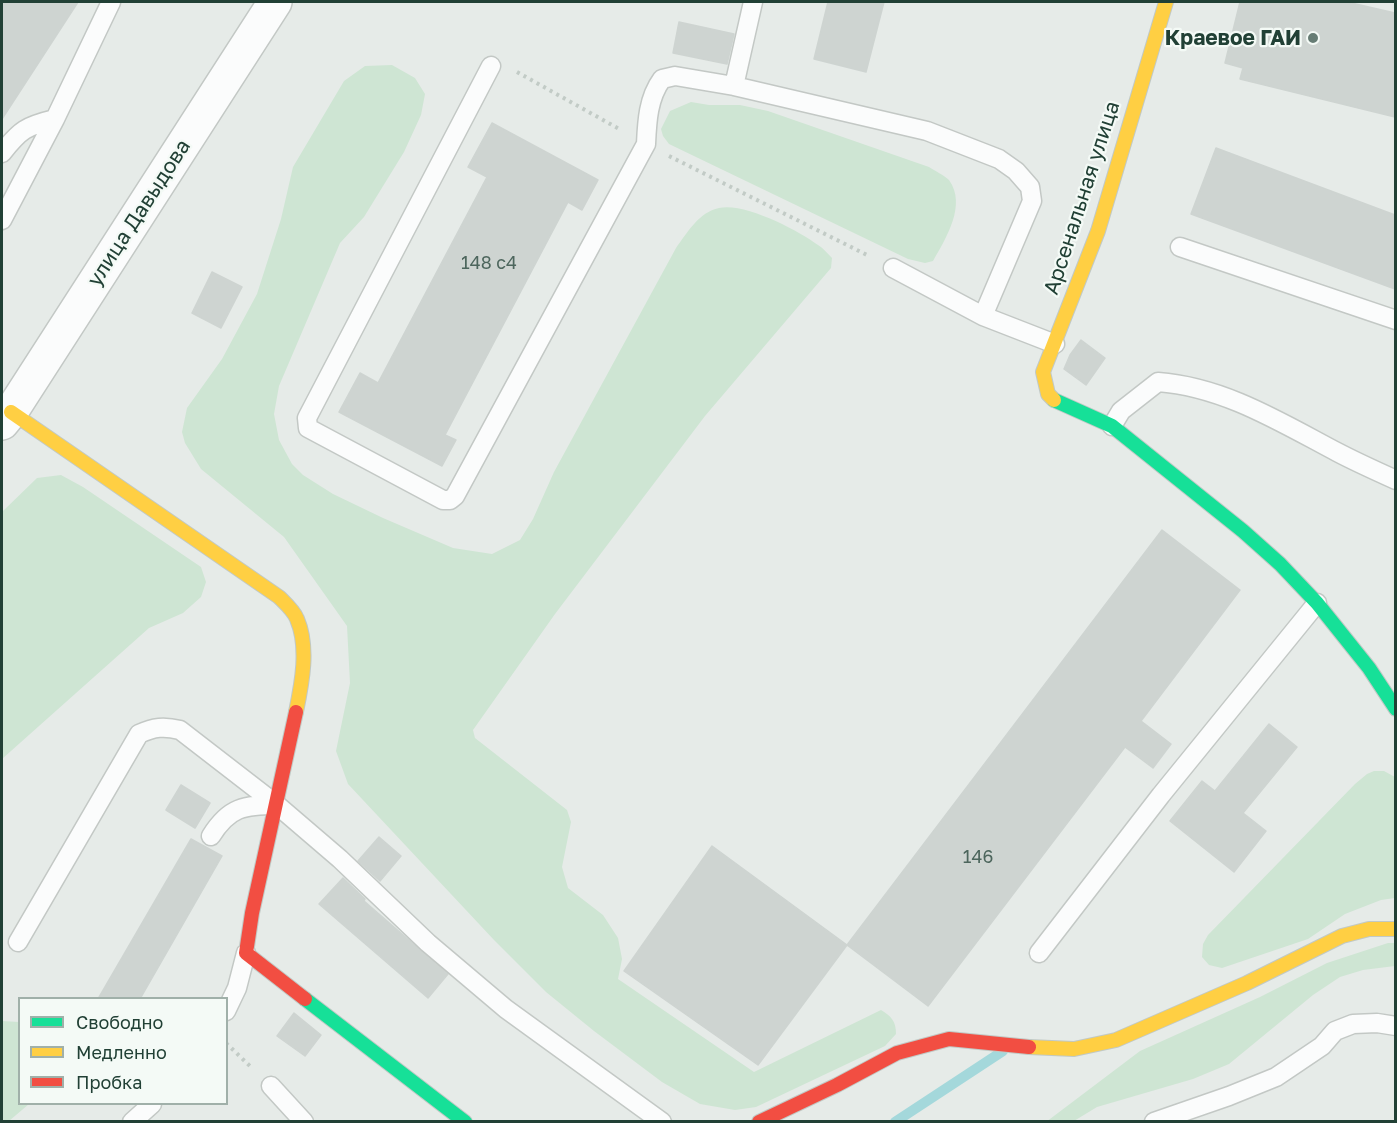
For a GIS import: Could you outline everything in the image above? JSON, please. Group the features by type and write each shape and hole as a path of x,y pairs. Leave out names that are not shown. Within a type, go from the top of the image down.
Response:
{"street":[{"name":"улица Давыдова","path":"6,418 275,2"},
{"name":"Арсенальная улица","path":"1112,426 1057,402 1048,394 1043,372 1098,231 1166,2"},
{"path":"6,418 279,597 297,617 304,648 300,694 252,913 246,953 465,1122"},
{"path":"1112,426 1243,531 1280,564 1317,603 1370,668 1395,709"},
{"path":"759,1122 897,1053 949,1040 1074,1049 1116,1040 1247,983 1342,936 1369,929 1395,929"}],"lane":[{"path":"2,220 55,119 111,2"},
{"path":"734,86 753,2"},
{"path":"491,66 307,418 308,428 442,500 450,500 455,496 646,144 650,104 656,87 662,79 675,76 734,86 927,131 999,159 1016,171 1030,187 1032,201 983,316"},
{"path":"2,153 21,130 35,123 55,119"},
{"path":"1180,247 1395,320"},
{"path":"893,268 983,316 1055,345"},
{"path":"1112,426 1121,411 1158,382 1178,384 1211,392 1262,411 1339,453 1395,480"},
{"path":"1039,953 1161,795 1317,603"},
{"path":"18,942 139,734 151,728 165,727 180,730 277,804 340,859 428,943 506,1009 662,1122"},
{"path":"210,836 223,818 239,808 277,804"},
{"path":"228,1007 237,988 246,953"},
{"path":"1154,1122 1276,1077 1322,1046 1335,1031 1361,1024 1377,1023 1395,1026"},
{"path":"271,1086 304,1122"},
{"path":"132,1122 151,1105"}],"path":[{"path":"491,66 509,67 646,144 893,268"},
{"path":"228,1045 245,1061"}],"green space":[{"path":"392,65 415,78 425,94 421,115 404,152 364,217 340,243 279,386 274,414 279,440 292,464 303,475 333,494 383,518 453,548 492,554 520,540 533,519 554,472 676,248 694,224 705,214 719,208 730,207 756,213 798,232 820,246 832,258 831,268 705,416 555,614 473,730 475,738 567,810 571,822 562,867 568,888 603,915 618,938 622,959 618,979 754,1072 881,1010 892,1019 896,1034 885,1046 756,1107 735,1110 700,1104 662,1082 594,1031 546,992 494,940 348,784 336,751 350,683 347,626 284,537 201,469 185,443 182,432 187,408 222,359 257,294 281,219 293,167 344,81 365,66"},
{"path":"691,102 709,105 740,105 768,111 929,167 942,175 949,180 954,190 955,211 949,232 933,261 925,263 908,259 669,144 661,129 670,111"},
{"path":"61,475 83,487 201,567 206,582 201,597 183,613 149,628 2,759 2,512 37,478"},
{"path":"1374,771 1384,771 1395,777 1395,898 1381,900 1345,914 1308,939 1222,968 1209,965 1202,957 1203,944 1208,935 1355,784"},
{"path":"1388,943 1395,943 1395,966 1363,970 1340,977 1313,995 1229,1064 1193,1079 1097,1107 1074,1121 1046,1122 1140,1051 1260,997 1327,963"},
{"path":"2,1021 18,1022 18,1105 28,1105 9,1121 2,1121"}],"building":[{"path":"2,2 78,2 2,119"},
{"path":"828,2 884,2 866,72 814,59"},
{"name":"Краевое ГАИ","path":"1240,2 1347,2 1395,13 1395,117 1240,79 1243,68 1225,63"},
{"path":"679,22 734,34 727,64 673,53"},
{"path":"492,123 598,180 582,210 568,202 445,435 456,440 442,466 339,412 360,373 378,383 487,177 468,167"},
{"path":"1216,148 1395,215 1395,289 1191,214"},
{"path":"212,272 242,287 221,328 192,313"},
{"path":"1081,340 1105,358 1086,385 1064,369 1070,355"},
{"path":"1162,530 1240,590 1141,721 1171,744 1153,768 1125,747 928,1006 847,945"},
{"path":"1269,724 1297,747 1243,813 1266,831 1234,872 1170,821 1202,781 1215,791"},
{"path":"181,785 210,803 195,828 166,810"},
{"path":"379,837 401,856 380,881 358,861"},
{"path":"191,839 222,856 141,997 99,997"},
{"path":"712,846 847,945 758,1065 624,971"},
{"path":"343,878 365,899 364,901 448,974 428,998 319,904"},
{"path":"294,1013 321,1035 305,1056 277,1036"}],"waterway":[{"path":"895,1122 1003,1051"}],"traffic: fast":[{"path":"1054,400 1112,426 1243,531 1280,564 1317,603 1369,668 1396,709"},
{"path":"305,999 465,1122"}],"traffic: slow":[{"path":"1054,400 1048,394 1043,372 1098,231 1166,2"},
{"path":"11,412 287,604 297,619 303,641 302,677 296,712"},
{"path":"1029,1047 1074,1049 1116,1040 1247,983 1342,936 1369,929 1396,929"}],"traffic: jam":[{"path":"296,712 252,913 246,953 305,999"},
{"path":"759,1122 897,1053 949,1039 1029,1047"}],"place":[{"name":"Краевое ГАИ","path":"1313,38"}]}
